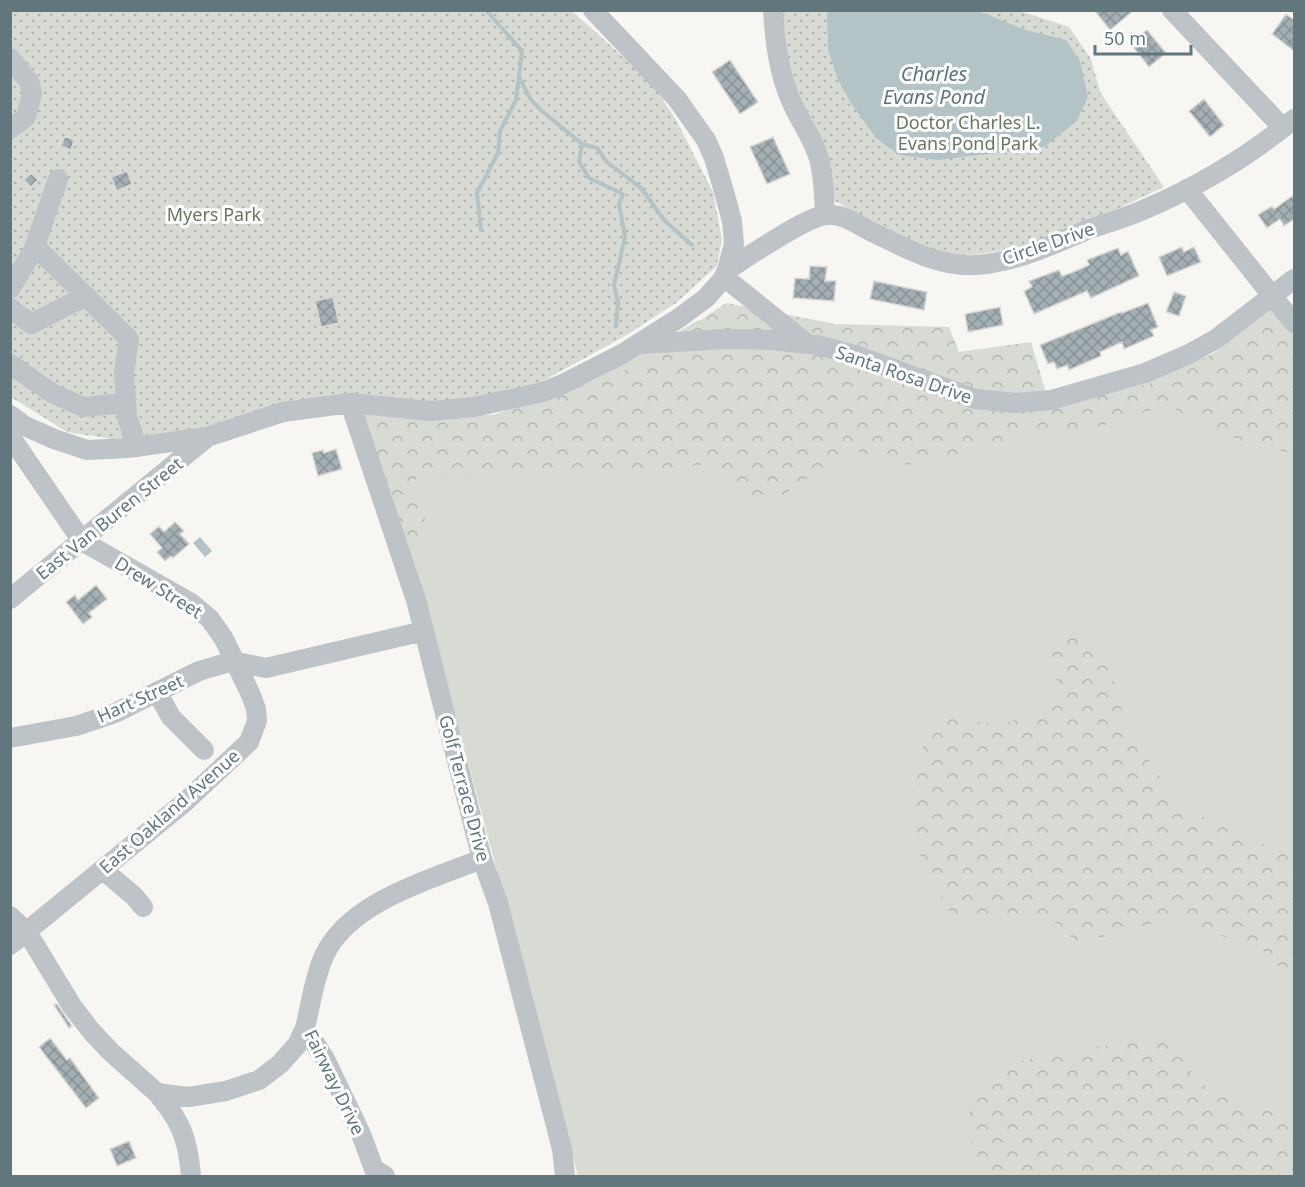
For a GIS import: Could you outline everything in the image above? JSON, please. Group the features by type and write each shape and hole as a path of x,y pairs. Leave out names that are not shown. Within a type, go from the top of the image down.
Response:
{"street":[{"path":"593,10 677,99 706,140 714,158 732,222 734,244 725,274"},
{"path":"10,415 25,426 87,450 137,447 207,437 283,412 350,402 431,411 474,407 543,392 637,345 706,298 725,274 789,232 825,215 820,160 786,87 774,34 773,10"},
{"path":"1172,10 1289,124"},
{"path":"10,58 30,83 32,94 26,117 10,129"},
{"name":"Circle Drive","path":"825,215 842,217 930,259 975,265 1007,259 1035,251 1141,211 1187,189 1236,161 1289,124"},
{"path":"10,289 35,246 58,179"},
{"path":"1187,189 1294,323"},
{"path":"35,246 129,339 124,373 126,404 127,417 137,447"},
{"name":"Santa Rosa Drive","path":"725,274 806,344"},
{"name":"Santa Rosa Drive","path":"637,345 725,339 773,340 806,344 858,356 975,399 1016,403 1052,400 1144,373 1189,354 1216,339 1294,279"},
{"path":"10,308 31,324 86,296"},
{"path":"10,364 52,393 83,407 126,404"},
{"name":"Golf Terrace Drive","path":"350,402 416,600 482,859 498,903 562,1149 565,1176"},
{"name":"Drew Street","path":"10,436 82,542 191,603 210,619 224,639 233,661"},
{"name":"East Van Buren Street","path":"10,599 207,437"},
{"path":"233,661 266,668 424,631"},
{"name":"Hart Street","path":"10,738 76,726 115,713 199,671 233,661"},
{"name":"East Oakland Avenue","path":"10,945 185,802 249,742 255,729 256,709 233,661"},
{"path":"156,692 171,717 204,750"},
{"name":"Fairway Drive","path":"377,1174 361,1134 325,1059 305,1028 317,974 330,944 344,928 375,905 406,889 482,859"},
{"path":"103,870 134,896 143,908"},
{"path":"10,916 27,932 72,1006 92,1032 157,1093 178,1118 186,1143 191,1176"},
{"path":"157,1093 188,1097 226,1091 259,1080 280,1064 297,1046 305,1028"}],"green space":[{"name":"Myers Park","path":"10,11 572,11 641,73 658,92 676,120 713,192 722,239 717,266 676,303 625,336 530,388 422,406 364,400 205,432 145,438 112,439 67,432 11,397"},
{"name":"Doctor Charles L. Evans Pond Park","path":"782,11 1020,11 1069,27 1091,59 1100,92 1164,187 1054,235 993,252 965,255 940,252 912,242 833,200 789,72 782,33"},
{"path":"726,303 836,324 949,327 959,352 1031,342 1049,403 1147,385 1222,350 1270,313 1289,325 1294,333 1294,454 1239,440 1167,405 1102,426 1018,436 972,451 907,465 850,449 780,497 759,501 731,481 714,463 638,473 542,473 461,477 418,475 413,485 425,512 425,542 401,544 359,412 404,416 493,415 628,369"},
{"path":"1270,306 1294,336 1294,1176 578,1176 440,656 361,419 486,420 590,382 699,320 802,363 1043,409 1125,390 1214,353"},
{"path":"1072,631 1102,657 1116,686 1127,729 1179,804 1225,828 1282,852 1294,862 1294,982 1262,950 1171,918 1108,936 1076,941 1053,921 961,919 943,907 939,884 916,848 911,798 924,744 951,717 1000,725 1064,703 1047,649"},
{"path":"1167,1039 1190,1070 1211,1092 1294,1121 1294,1176 977,1176 969,1113 984,1079 1001,1065 1087,1048"}],"water":[{"name":"Charles Evans Pond","path":"827,11 978,11 1029,31 1066,40 1080,61 1088,97 1076,122 1044,147 938,160 899,155 876,138 838,80 828,50"},
{"path":"200,537 212,551 205,557 193,543"}],"building":[{"path":"1094,10 1134,10 1110,30"},
{"path":"1286,14 1294,20 1294,51 1272,34"},
{"path":"1147,30 1166,53 1149,67 1130,43"},
{"path":"730,60 758,102 740,114 712,72"},
{"path":"1204,99 1224,125 1210,137 1189,111"},
{"path":"65,136 74,140 71,150 61,146"},
{"path":"773,137 790,174 767,184 750,147"},
{"path":"127,171 132,184 117,191 111,177"},
{"path":"31,173 38,180 31,187 24,180"},
{"path":"1294,195 1294,219 1284,226 1280,219 1267,228 1258,215 1272,206 1274,209"},
{"path":"1182,247 1184,252 1194,247 1201,262 1167,276 1159,257"},
{"path":"1118,248 1121,255 1128,251 1139,276 1091,298 1087,291 1034,314 1024,291 1032,287 1029,281 1059,270 1062,276 1071,273 1089,265 1087,260"},
{"path":"810,266 827,267 825,281 836,281 834,301 793,298 795,278 809,279"},
{"path":"874,281 927,292 924,310 870,299"},
{"path":"1174,292 1186,296 1179,316 1166,312"},
{"path":"333,297 339,323 321,327 315,301"},
{"path":"1148,303 1158,327 1151,330 1154,336 1124,349 1122,342 1100,352 1101,356 1069,370 1067,365 1057,369 1054,362 1048,364 1040,345"},
{"path":"1000,307 1003,325 968,332 965,314"},
{"path":"336,449 342,469 318,476 312,453 323,450 324,453"},
{"path":"175,522 184,531 180,534 189,544 173,558 171,556 165,561 157,552 162,548 150,534 159,526 164,532"},
{"path":"96,585 107,599 89,613 92,617 83,624 66,602 75,595 78,600"},
{"path":"57,1004 72,1026 69,1028 54,1005"},
{"path":"50,1038 67,1060 70,1058 99,1098 86,1108 39,1047"},
{"path":"129,1141 136,1158 117,1166 110,1149"}],"waterway":[{"path":"481,230 477,193 498,153 500,131 516,100 522,51 486,10"},
{"path":"519,77 531,100 543,112 582,144 597,148 607,162 641,188 665,221 692,245"},
{"path":"582,144 579,162 589,178 623,194 619,204 625,237 614,285 618,302 616,326"}]}
